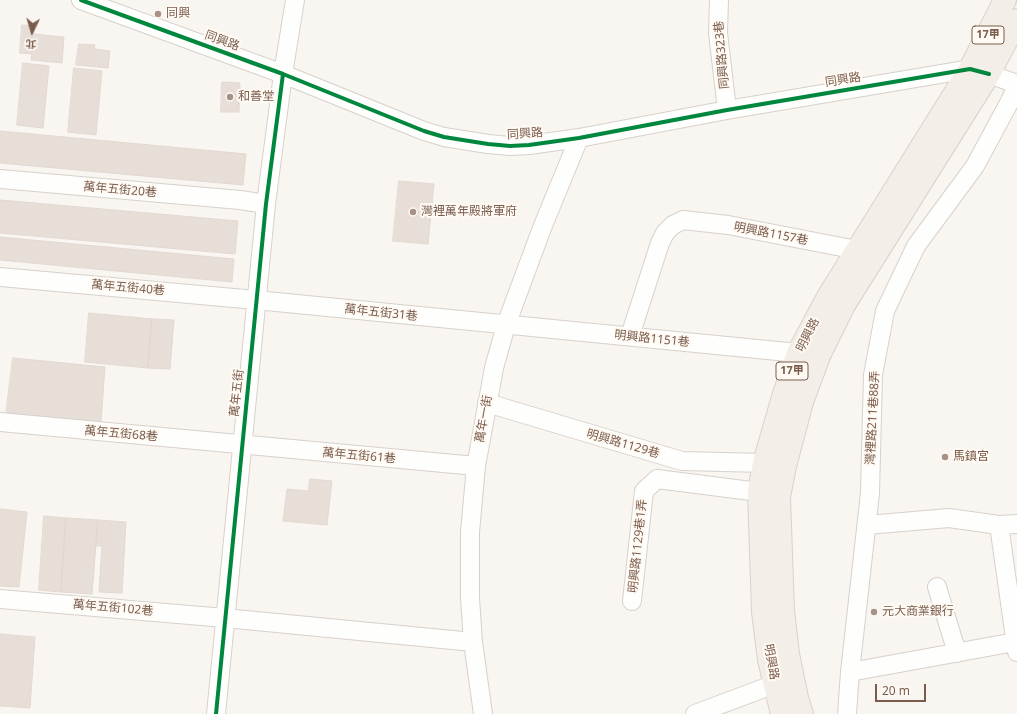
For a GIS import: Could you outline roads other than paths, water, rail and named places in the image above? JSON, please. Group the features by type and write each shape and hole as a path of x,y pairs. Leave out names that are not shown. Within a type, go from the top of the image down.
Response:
{"main road":[{"name":"明興路","path":"802,714 797,698 788,654 783,611 779,497 785,466 802,402 819,356 844,306 979,72 1005,0"},
{"name":"明興路","path":"782,714 769,660 763,612 759,492 764,463 783,397 798,353 829,295 857,250 979,72 1017,20"}],"street":[{"name":"同興路","path":"81,0 283,74 406,125 444,138 510,146 579,138 727,110 979,72"},
{"name":"萬年五街","path":"216,714 266,204 283,74 295,0"},
{"name":"同興路323巷","path":"719,0 718,33 727,110"},
{"path":"979,72 1015,95"},
{"name":"灣裡路211巷88弄","path":"847,714 850,672 870,493 873,375 885,311 916,246 975,166 1015,95"},
{"name":"萬年一街","path":"483,714 473,642 470,598 470,532 476,466 494,368 506,325 542,228 579,138"},
{"name":"萬年五街20巷","path":"0,179 240,200 266,204"},
{"name":"明興路1157巷","path":"630,336 660,244 665,234 673,225 683,220 728,225 857,250"},
{"name":"萬年五街40巷","path":"0,277 256,300"},
{"name":"萬年五街31巷","path":"256,300 506,325"},
{"name":"明興路1151巷","path":"506,325 798,353"},
{"name":"明興路1129巷","path":"487,403 682,461 764,463"},
{"name":"萬年五街68巷","path":"0,422 242,445"},
{"name":"萬年五街61巷","path":"242,445 476,466"},
{"name":"明興路1129巷1弄","path":"632,601 644,492 656,479 759,492"},
{"path":"867,525 949,518 999,525 1017,524"},
{"path":"850,672 957,653 1016,647 999,525"},
{"path":"937,586 957,653"},
{"name":"萬年五街102巷","path":"0,598 473,642"},
{"path":"695,714 775,684"}],"place":[{"name":"同興","path":"158,14"},
{"name":"和善堂","path":"230,97"},
{"name":"灣裡萬年殿將軍府","path":"413,212"},
{"name":"馬鎮宮","path":"945,457"},
{"name":"元大商業銀行","path":"874,612"}]}
